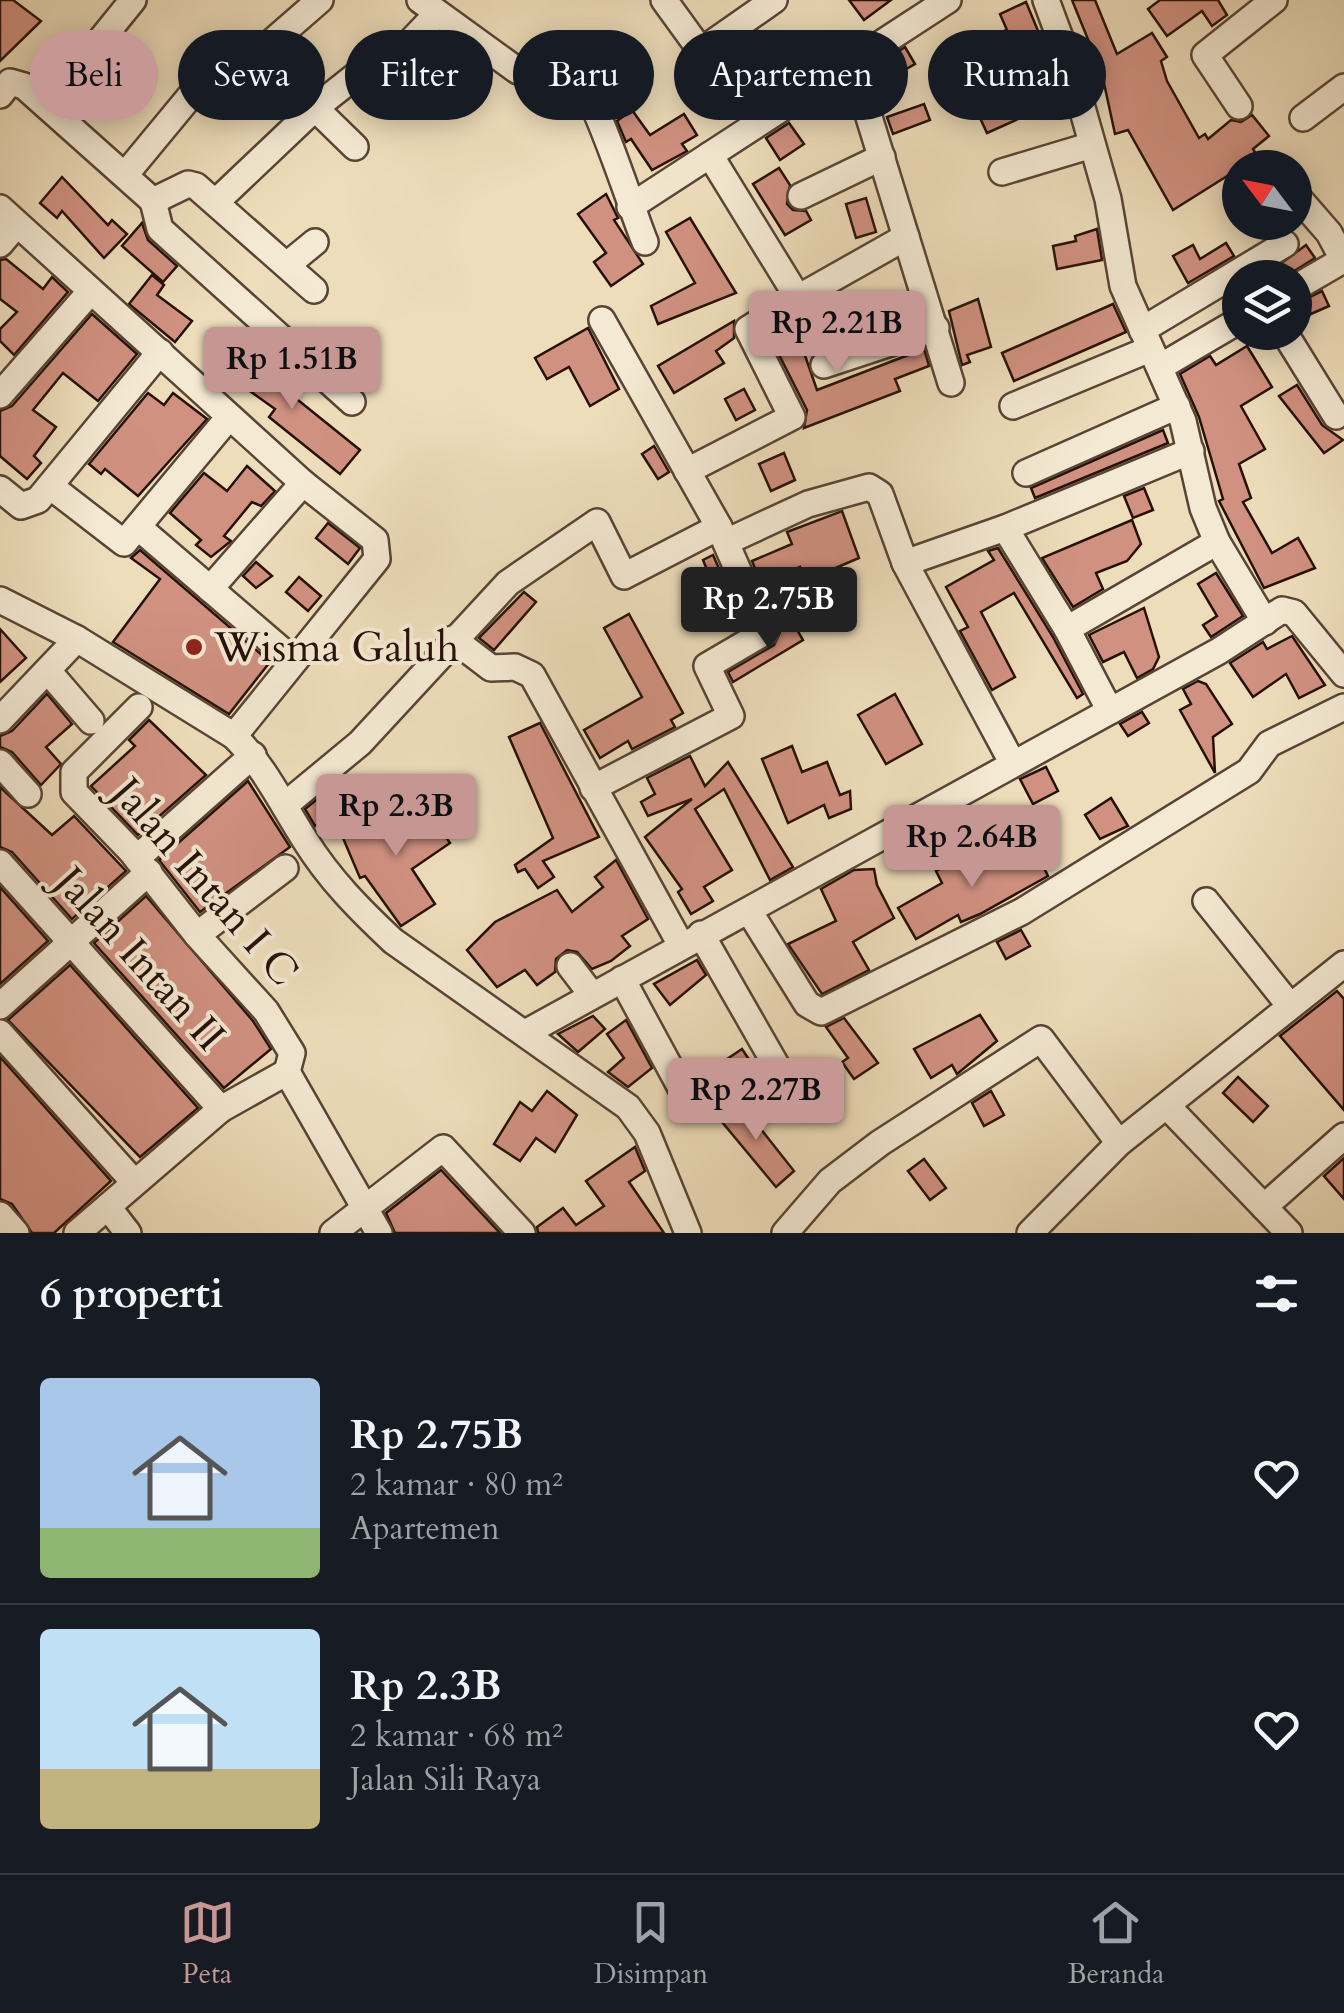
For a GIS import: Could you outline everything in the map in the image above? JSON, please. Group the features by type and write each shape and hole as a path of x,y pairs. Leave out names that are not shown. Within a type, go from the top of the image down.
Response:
{"street":[{"path":"109,30 133,0"},
{"path":"125,175 206,76 266,47 320,0"},
{"path":"664,0 701,52 774,0"},
{"path":"902,30 948,0"},
{"path":"1046,0 1057,30"},
{"path":"1240,106 1205,55 1274,0"},
{"path":"413,30 428,7 518,72 560,63 573,69 590,96 645,242"},
{"path":"0,95 10,82 30,92"},
{"path":"325,100 345,84"},
{"path":"1304,118 1344,87"},
{"path":"325,118 355,147"},
{"path":"64,120 153,201 160,229 352,402"},
{"path":"216,202 302,120"},
{"path":"630,206 763,120"},
{"path":"870,120 951,383"},
{"path":"1085,120 1123,286 1177,406 1203,508 1217,542 1264,622"},
{"path":"1002,172 1092,145"},
{"path":"710,155 798,298"},
{"path":"801,196 882,158"},
{"path":"153,201 188,184 216,202 314,290"},
{"path":"1312,209 1336,226 1344,260 1312,278"},
{"path":"0,244 8,216 303,483 375,540 379,550 376,559 234,736"},
{"path":"687,471 792,417 748,329 906,236"},
{"path":"287,265 316,242"},
{"path":"1151,348 1286,244"},
{"path":"0,395 90,292"},
{"path":"593,788 732,716 707,666 765,632 723,534 602,320"},
{"path":"1013,406 1151,348 1222,326"},
{"path":"824,365 936,328"},
{"path":"1295,350 1336,416"},
{"path":"0,489 28,506 50,486 160,352"},
{"path":"1026,473 1177,406"},
{"path":"50,486 121,543 229,417"},
{"path":"906,563 1004,528 1191,451"},
{"path":"210,589 303,483"},
{"path":"284,805 360,743 508,584 597,522 624,576 723,534 869,486 880,494 906,563 1013,764"},
{"path":"138,526 293,660"},
{"path":"1004,528 1067,628 1110,711"},
{"path":"1067,628 1217,542"},
{"path":"0,600 78,639 234,736 253,755 306,843 344,894 393,941 528,1032 628,1107 639,1120 688,1233"},
{"path":"528,1032 1288,610 1344,674"},
{"path":"0,720 78,639"},
{"path":"453,640 491,668 514,667 532,675 593,788 780,1072"},
{"path":"48,671 91,721"},
{"name":"Jalan Intan I C","path":"139,706 74,772 74,792 143,865 286,1037 292,1053 287,1072 379,1233"},
{"path":"749,911 806,1004 821,1012 1020,912 1249,771 1269,744 1344,707"},
{"path":"0,1006 72,942 253,755"},
{"path":"0,763 28,794"},
{"name":"Jalan Intan II","path":"0,862 221,1109"},
{"path":"198,935 285,868"},
{"path":"1206,902 1290,1006"},
{"path":"1030,1233 1120,1143 1344,964"},
{"path":"570,966 592,995"},
{"path":"622,979 687,1099"},
{"path":"0,1033 134,1182"},
{"path":"786,1233 830,1181 867,1152 926,1109 1041,1039 1120,1143"},
{"path":"77,1233 221,1109 287,1072"},
{"path":"1168,1108 1289,1233"},
{"path":"1264,1207 1344,1136"},
{"path":"333,1233 443,1148 522,1233"},
{"path":"108,1207 128,1233"},
{"path":"0,1215 16,1233"}],"building":[{"path":"0,0 13,0 41,21 0,61"},
{"path":"849,0 891,0 864,20"},
{"path":"1072,0 1095,0 1117,54 1152,33 1167,57 1161,61 1167,81 1199,138 1205,134 1208,139 1231,120 1241,122 1252,115 1269,136 1254,150 1222,150 1222,179 1173,210 1128,130 1115,134 1106,92 1106,30 1084,30"},
{"path":"1160,0 1218,0 1227,15 1212,26 1202,11 1167,36 1148,9"},
{"path":"1026,2 1038,30 1007,30 1000,14"},
{"path":"924,104 930,120 893,134 888,120 908,120 908,110"},
{"path":"639,120 650,135 674,120 688,120 697,135 682,144 687,151 652,170 631,139 626,142 617,121"},
{"path":"981,120 1016,120 987,133"},
{"path":"789,123 804,144 780,160 766,138"},
{"path":"779,168 790,185 787,204 793,210 806,211 811,220 785,235 753,184"},
{"path":"62,177 108,225 112,220 127,234 104,258 62,211 57,218 40,203"},
{"path":"606,194 618,218 614,220 643,264 611,286 594,262 606,253 578,214"},
{"path":"866,198 876,232 856,238 846,204"},
{"path":"690,218 736,293 658,324 651,306 695,283 666,232"},
{"path":"142,223 148,240 177,266 163,282 122,246"},
{"path":"1097,229 1102,260 1057,269 1053,246 1076,241 1075,236"},
{"path":"1226,243 1234,256 1188,283 1173,256 1193,245 1200,259"},
{"path":"1306,245 1315,258 1312,260 1286,260"},
{"path":"6,259 43,289 52,277 68,292 14,355 0,341 0,329 17,312 0,299 0,260"},
{"path":"152,275 164,285 157,295 192,321 175,342 129,304"},
{"path":"1322,291 1329,306 1312,314 1312,296"},
{"path":"978,299 991,347 967,355 970,362 962,365 949,311"},
{"path":"1113,304 1126,332 1014,381 1002,353"},
{"path":"92,314 137,354 98,401 63,373 33,410 56,427 34,456 41,463 27,479 0,456 0,411 12,406"},
{"path":"802,314 817,334 802,347 817,390 924,349 929,366 895,379 900,391 804,428 807,410 769,335"},
{"path":"734,321 734,338 716,351 724,363 674,393 658,366"},
{"path":"588,328 619,389 590,406 569,367 547,379 535,358"},
{"path":"242,346 285,385 283,388 360,450 340,474 269,417 275,409 222,371"},
{"path":"1240,350 1249,350 1272,387 1241,406 1265,449 1239,464 1251,498 1243,502 1272,553 1298,538 1315,568 1264,588 1219,501 1223,499 1199,417 1180,374 1210,356 1216,365"},
{"path":"1297,385 1322,425 1343,440 1324,453 1279,396"},
{"path":"744,389 755,410 736,420 725,399"},
{"path":"148,393 164,405 173,393 207,419 138,496 105,469 101,474 89,464"},
{"path":"1163,430 1168,443 1035,498 1031,488"},
{"path":"654,446 669,472 658,479 642,454"},
{"path":"784,453 795,480 771,491 759,464"},
{"path":"247,466 275,491 261,506 252,502 224,536 231,541 211,557 196,545 201,540 170,513 204,473 227,491"},
{"path":"1144,488 1153,510 1133,518 1124,496"},
{"path":"842,511 859,558 805,581 800,567 761,583 752,561 792,544 787,532"},
{"path":"1132,520 1141,544 1127,561 1096,573 1103,589 1073,607 1042,558"},
{"path":"328,523 360,548 348,564 316,538"},
{"path":"998,548 1053,637 1083,694 1077,698 1014,593 981,612 1015,677 992,690 960,631 968,627 946,587 994,560 988,551"},
{"path":"140,550 270,662 229,714 113,642 160,579 131,558"},
{"path":"713,555 736,607 725,613 703,560"},
{"path":"256,562 272,576 256,588 243,576"},
{"path":"1216,573 1243,616 1211,637 1203,625 1217,616 1198,584"},
{"path":"299,577 321,596 308,611 286,592"},
{"path":"524,592 536,602 494,650 479,638"},
{"path":"1144,608 1159,657 1153,669 1137,678 1124,652 1103,662 1089,635"},
{"path":"629,614 683,713 671,720 675,727 632,749 628,741 600,758 584,730 642,697 604,628"},
{"path":"793,623 803,640 733,682 728,672 774,645 781,630"},
{"path":"0,629 26,658 0,682"},
{"path":"1292,636 1325,685 1299,698 1286,674 1253,697 1230,663 1263,642 1267,649"},
{"path":"1198,681 1206,684 1232,724 1213,737 1215,773 1180,710 1191,704 1183,689"},
{"path":"47,694 72,724 46,747 61,764 41,785 12,752 0,747 0,736 12,731"},
{"path":"895,694 922,744 886,764 858,715"},
{"path":"1142,712 1149,723 1128,736 1120,724"},
{"path":"149,720 206,775 138,835 91,786 135,746 129,740"},
{"path":"540,723 599,837 543,861 554,877 538,888 525,869 518,872 515,865 553,838 509,737"},
{"path":"792,746 802,772 827,762 840,795 850,791 851,809 829,818 824,805 788,823 762,759"},
{"path":"690,756 705,786 728,762 793,867 770,880 724,789 695,809 732,870 704,887 713,901 691,914 678,892 682,889 645,837 692,799 648,816 641,802 655,794 647,778"},
{"path":"1046,767 1058,791 1033,804 1020,779"},
{"path":"248,781 290,847 200,912 159,860"},
{"path":"0,787 52,835 74,816 126,871 72,919 12,852 0,847"},
{"path":"320,797 331,816 315,826 305,809"},
{"path":"1111,798 1128,826 1100,839 1085,815"},
{"path":"422,803 450,843 412,869 435,904 401,926 365,876 360,878 340,831 378,815 384,830"},
{"path":"992,850 1000,862 1035,850 1048,876 980,914 961,922 958,915 916,939 898,908 942,883 936,871 964,857 967,865"},
{"path":"616,860 648,919 622,936 630,946 611,961 592,969 577,952 567,950 556,959 555,972 537,985 525,970 497,987 467,950 495,922 557,890 572,912 603,887 595,877"},
{"path":"874,869 877,885 894,918 853,942 869,970 822,994 788,944 836,921 821,889 854,870"},
{"path":"0,887 48,941 0,984"},
{"path":"146,896 253,1021 271,1049 224,1088 94,943"},
{"path":"1021,930 1030,946 1006,959 997,942"},
{"path":"697,960 706,975 670,1005 654,984"},
{"path":"70,965 198,1108 140,1157 8,1020"},
{"path":"1337,991 1344,999 1344,1110 1280,1036"},
{"path":"980,1015 997,1041 957,1074 952,1065 931,1078 914,1049"},
{"path":"593,1016 605,1029 578,1052 558,1034"},
{"path":"844,1018 878,1063 854,1079 842,1062 848,1058 826,1027"},
{"path":"626,1020 652,1068 628,1087 608,1072 624,1058 607,1034"},
{"path":"742,1049 754,1067 723,1087 712,1069"},
{"path":"0,1057 111,1181 54,1233 32,1233 12,1204 0,1199"},
{"path":"799,1066 821,1095 800,1110 783,1087 793,1081"},
{"path":"1238,1077 1268,1106 1253,1122 1223,1093"},
{"path":"547,1091 577,1115 555,1152 536,1138 520,1161 494,1144 520,1102 532,1111"},
{"path":"991,1091 1004,1115 984,1126 972,1103"},
{"path":"737,1099 794,1171 776,1187 717,1116"},
{"path":"635,1147 645,1171 629,1182 664,1233 538,1233 537,1227 563,1208 576,1225 604,1206 586,1181"},
{"path":"1344,1158 1344,1199 1324,1176"},
{"path":"924,1159 946,1188 930,1200 908,1171"},
{"path":"441,1170 500,1233 395,1233 386,1213"}],"place":[{"name":"Wisma Galuh","path":"194,647"}]}
